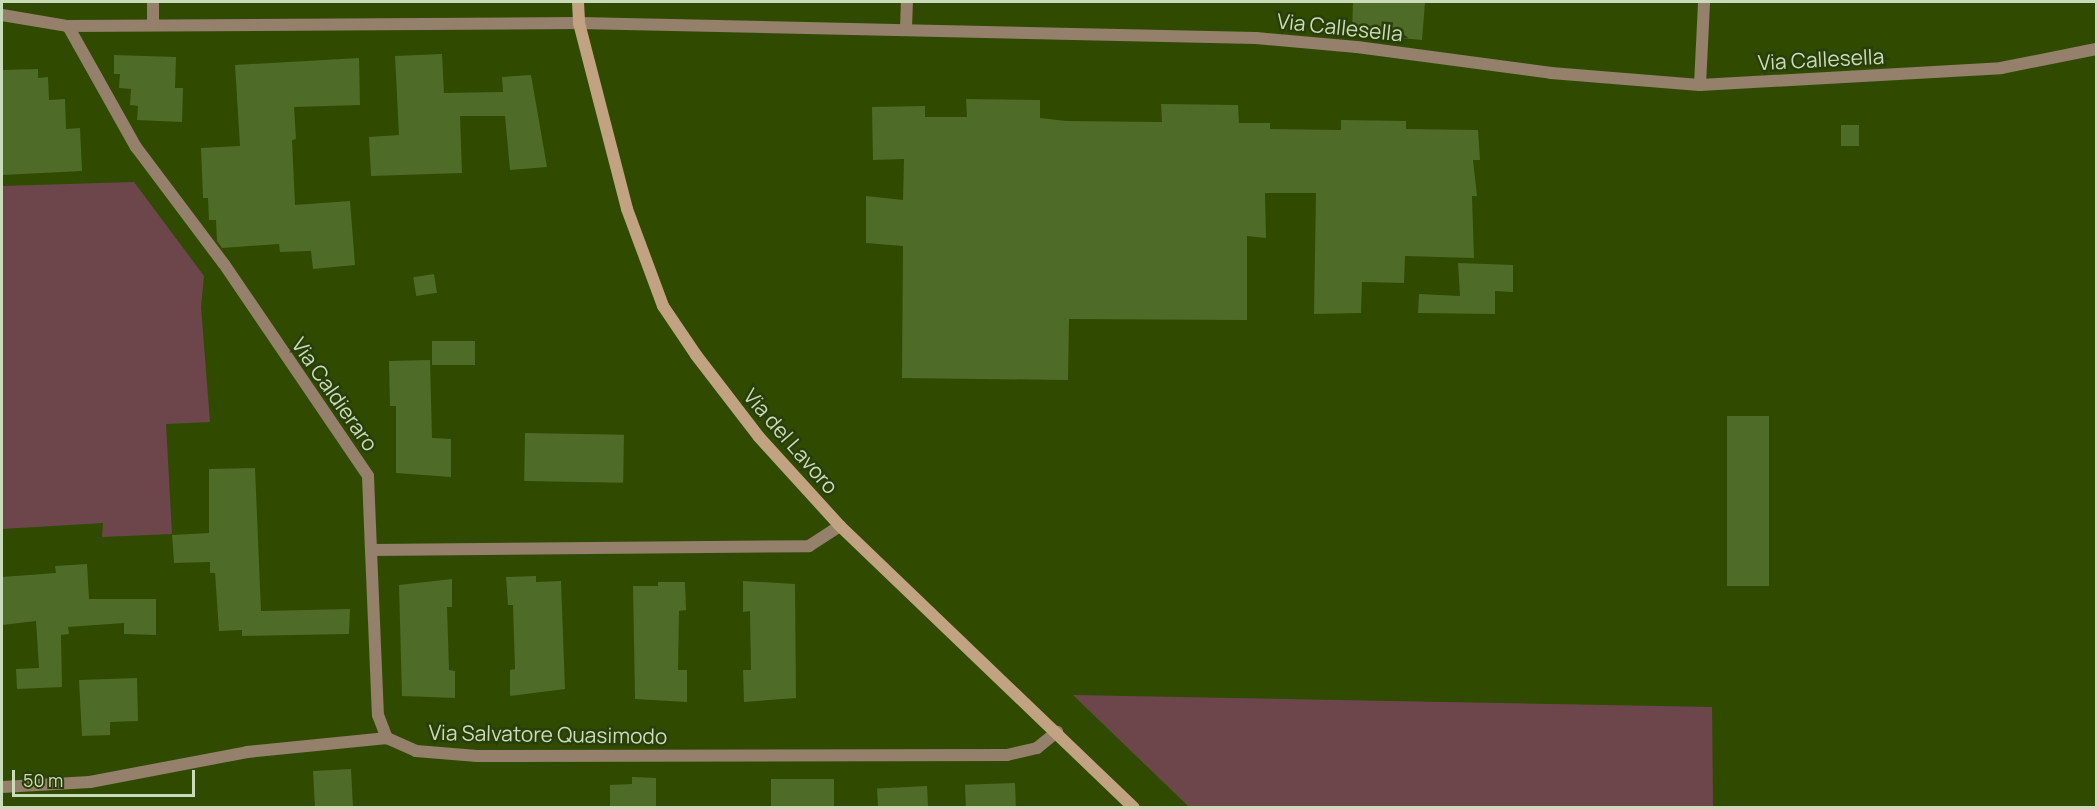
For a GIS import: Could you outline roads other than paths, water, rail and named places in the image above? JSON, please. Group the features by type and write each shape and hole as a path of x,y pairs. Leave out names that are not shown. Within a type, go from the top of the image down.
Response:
{"street":[{"path":"153,2 153,25"},
{"name":"Via del Lavoro","path":"578,2 579,23 618,179 663,306 725,396 840,526 1134,807"},
{"path":"906,28 907,2"},
{"path":"1700,85 1704,2"},
{"name":"Via Callesella","path":"2,15 68,26 579,23 906,28 1256,38 1357,47 1551,73 1700,85 2001,68 2097,49"},
{"name":"Via Caldieraro","path":"68,26 136,147 224,264 368,476 378,715 387,738"},
{"path":"371,550 809,546 840,526"},
{"name":"Via Salvatore Quasimodo","path":"2,787 90,782 247,752 387,738 416,751 477,756 1007,755 1037,748 1058,732"}]}
